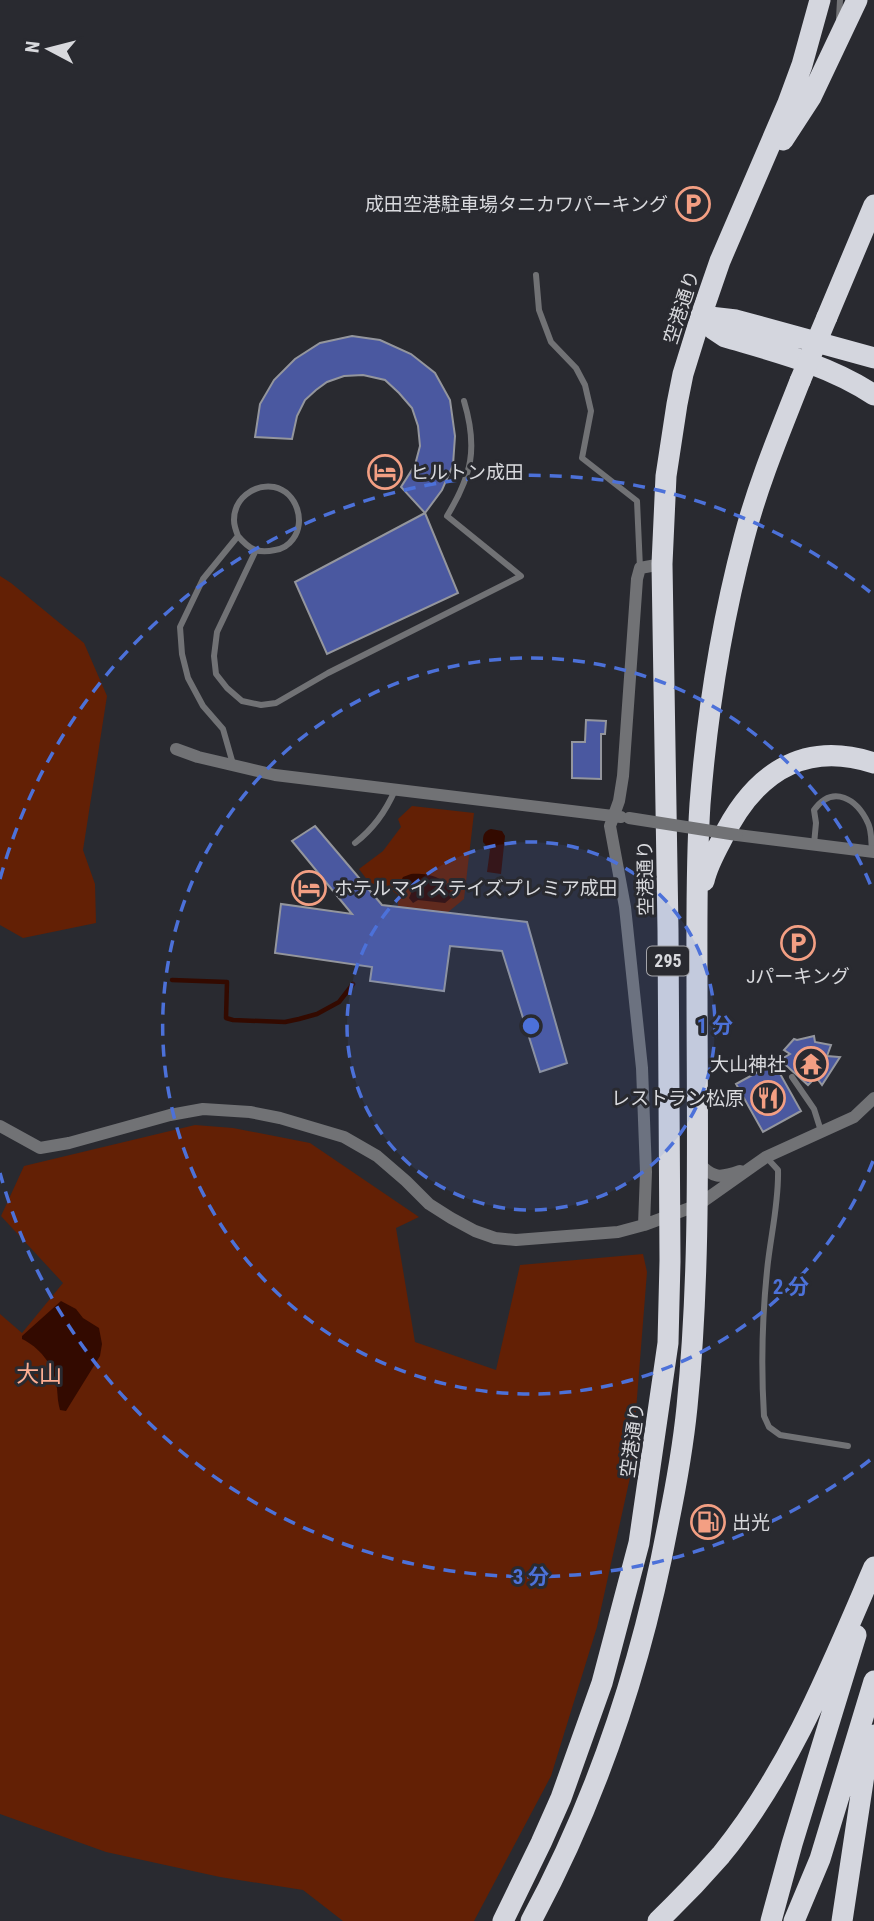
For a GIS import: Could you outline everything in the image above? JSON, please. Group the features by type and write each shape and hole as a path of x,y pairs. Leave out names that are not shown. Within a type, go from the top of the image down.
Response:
{"highway":[{"name":"空港通り","path":"503,1921 541,1843 580,1748 606,1671 639,1543 668,1343 668,930 662,564 664,502 671,439 683,374 701,316 720,261 762,167 802,65 820,0"},
{"path":"762,167 804,108 857,0"},
{"name":"295","path":"531,1921 569,1845 602,1766 628,1691 653,1600 679,1468 692,1339 698,1205 697,908 700,805 713,688 727,613 745,535 771,455 874,205"},
{"path":"701,316 736,320 874,358"},
{"path":"701,316 725,337 821,367 874,395"},
{"path":"697,908 705,874 728,825 758,784 788,765 815,757 840,755 874,763"},
{"path":"658,1921 721,1854 773,1779 814,1701 874,1567"},
{"path":"771,1921 874,1576"},
{"path":"794,1921 820,1859 874,1681"},
{"path":"842,1921 864,1776 874,1735"}],"street":[{"path":"644,1225 646,1172 642,1068 625,908 610,826 619,801 623,776 637,579 640,568 662,564"},
{"path":"176,748 198,757 275,775 629,818 873,852"},
{"path":"0,1126 40,1148 69,1143 170,1115 202,1110 250,1112 344,1136 377,1156 429,1204 451,1219 495,1238 516,1240 618,1232 698,1205 766,1157 853,1117 874,1098"},
{"path":"697,1161 712,1175 723,1177 750,1168"}],"lane":[{"path":"838,41 840,0"},
{"path":"536,275 539,310 551,342 576,368 591,411 582,458 637,501 640,568"},
{"path":"256,550 218,632 214,656 216,674 227,688 242,701 261,705 275,703 328,673 521,576 447,516 460,494 473,444 471,424 464,401"},
{"path":"276,487 291,497 298,509 299,524 293,539 283,549 264,553 247,547 237,536 233,521 236,506 246,494 257,488 276,487"},
{"path":"233,766 223,729 203,706 188,678 182,654 180,627 203,579 237,536"},
{"path":"355,843 370,831 395,790"},
{"path":"814,845 814,810 821,801 832,796 846,798 860,808 870,826 873,852"},
{"path":"792,1077 814,1109 821,1131"},
{"path":"766,1157 778,1170 778,1188 762,1332 764,1416 769,1427 780,1435 848,1446"}],"shaded area":[{"path":"0,576 84,643 107,696 83,850 95,884 96,923 23,938 0,925"},
{"path":"412,806 474,813 464,899 447,913 398,907 398,895 380,881 371,885 359,869 383,851 401,827 398,819"},
{"path":"491,829 502,831 505,836 501,874 487,872 490,850 483,840 485,832"},
{"path":"411,874 437,878 447,885 452,897 445,903 418,900 413,903 409,898 411,886 399,885 403,877"},
{"path":"195,1125 233,1128 310,1143 419,1217 396,1228 415,1342 496,1370 520,1265 643,1254 647,1272 631,1473 597,1627 551,1776 474,1921 343,1921 303,1890 220,1877 106,1852 0,1814 0,1314 22,1333 63,1283 1,1216 24,1166"},
{"path":"61,1301 76,1309 83,1318 99,1328 102,1344 100,1356 66,1411 60,1410 57,1386 48,1363 39,1351 22,1339 22,1336"}],"building":[{"path":"352,336 380,340 411,354 435,373 450,400 455,436 453,465 442,490 425,513 401,487 415,465 420,446 418,426 412,408 385,380 363,375 344,376 327,382 305,400 297,416 292,439 255,437 260,404 274,380 295,359 320,343"},
{"path":"425,513 458,593 327,654 295,582"},
{"path":"586,720 606,721 605,734 601,734 601,779 572,778 572,742 585,742"},
{"path":"315,826 382,905 527,922 567,1063 540,1072 502,951 450,946 444,991 370,981 372,967 275,953 281,904 352,914 292,841"},
{"name":"大山神社","path":"814,1036 815,1042 831,1045 827,1056 840,1057 822,1085 816,1077 808,1085 780,1060 790,1054 784,1050 794,1039"},
{"name":"レストラン松原","path":"774,1063 801,1111 763,1132 736,1084"}],"waterway":[{"path":"172,980 227,982 226,1018 285,1022 317,1014 339,1002 353,984"}],"place":[{"name":"成田空港駐車場タニカワパーキング","path":"693,204"},
{"name":"ヒルトン成田","path":"385,472"},
{"name":"ホテルマイステイズプレミア成田","path":"309,888"},
{"name":"Jパーキング","path":"798,943"},
{"name":"大山神社","path":"811,1064"},
{"name":"レストラン松原","path":"768,1098"},
{"name":"出光","path":"708,1522"}],"district":[{"name":"大山","path":"39,1374"}]}
